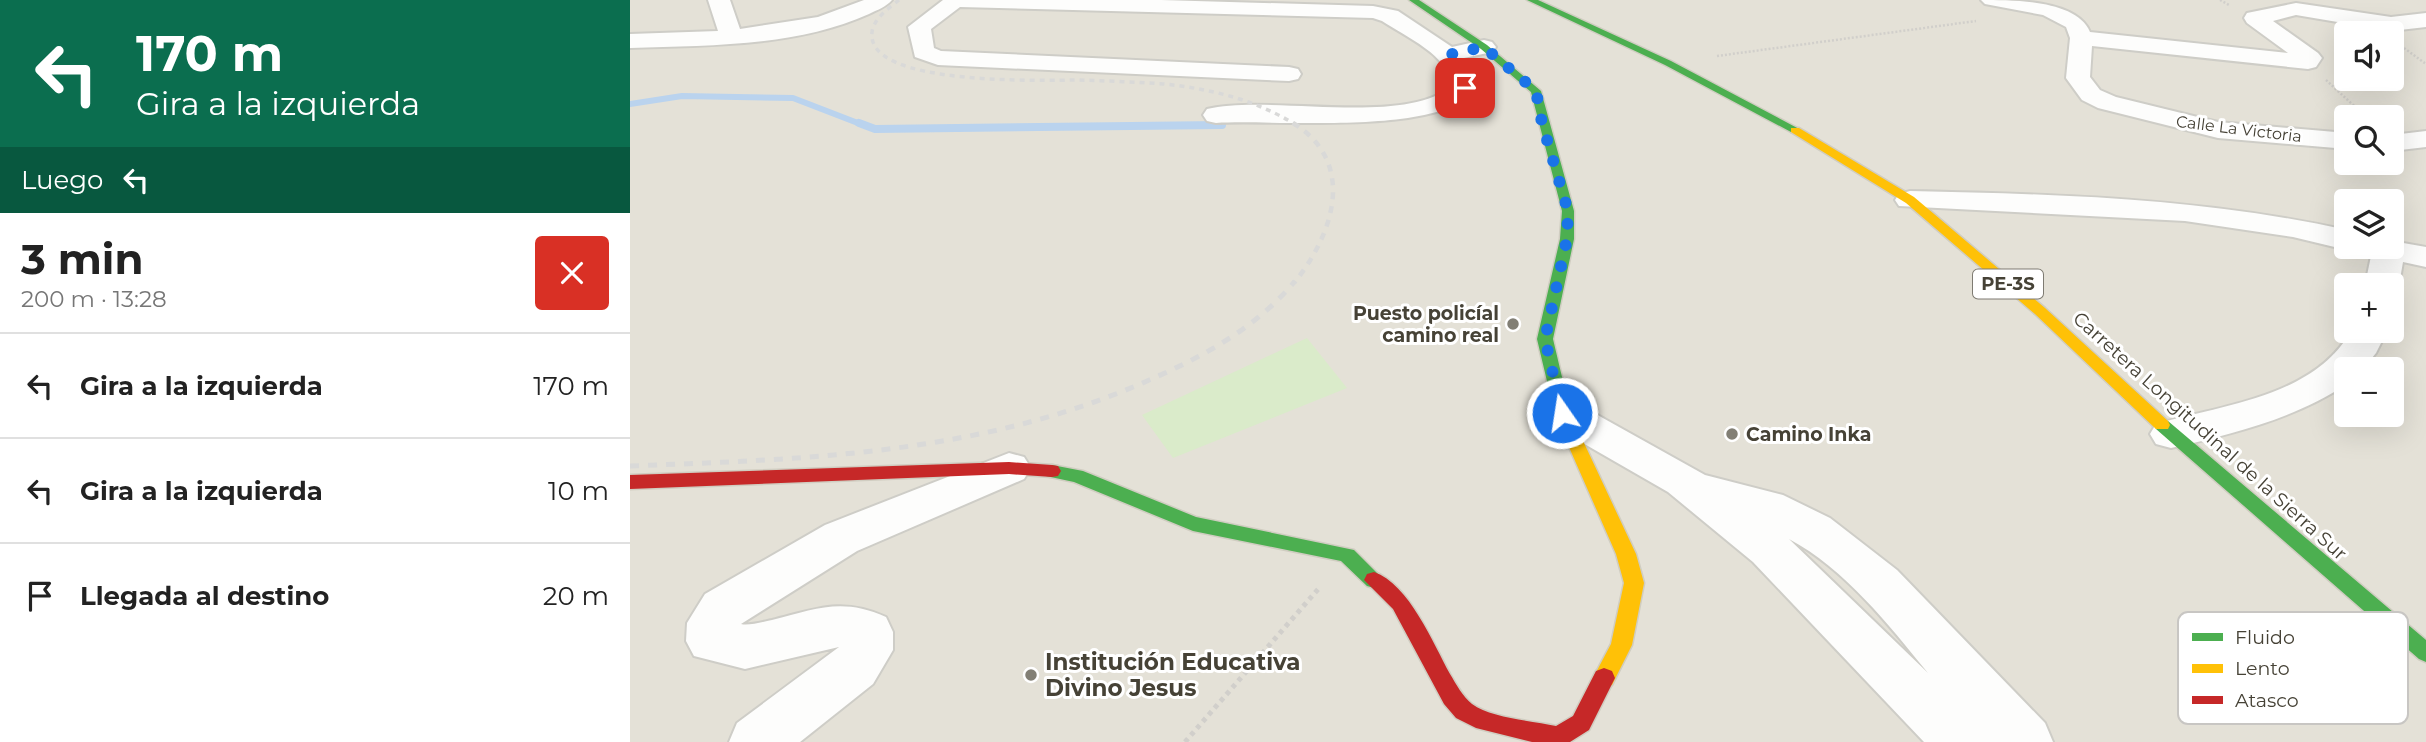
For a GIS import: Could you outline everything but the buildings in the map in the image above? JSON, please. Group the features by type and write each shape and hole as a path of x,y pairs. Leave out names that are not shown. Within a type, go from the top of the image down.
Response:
{"main road":[{"path":"630,482 1009,468 1048,470 1077,477 1193,524 1347,555 1400,603 1452,697 1464,711 1484,721 1553,740 1581,723 1621,645 1634,583 1626,554 1562,413 1545,339 1567,239 1568,211 1542,123 1536,91 1484,47 1413,0"},
{"name":"Carretera Longitudinal de la Sierra Sur","path":"1531,0 1668,62 1770,115 1910,200 2040,311 2171,434 2378,612"},
{"name":"Carretera Longitudinal de la Sierra Sur","path":"2408,638 2426,653"}],"street":[{"path":"719,0 731,37"},
{"path":"630,41 731,37 824,22 859,12 881,0"},
{"path":"1216,115 1249,112 1362,114 1450,101 1465,88 1463,72 1448,55 1383,13 1175,4 956,0 919,27 923,52 938,58 1100,63 1289,74"},
{"path":"1988,10 2049,10 2076,23 2081,38 2308,62 2310,58 2255,18 2296,9 2391,24 2426,20"},
{"name":"Calle La Victoria","path":"2081,38 2078,78 2091,95 2107,103 2218,130 2334,140"},
{"path":"1448,55 1484,47"},
{"path":"2404,142 2426,139"},
{"path":"1910,200 2166,209 2267,222 2334,237"},
{"path":"2404,253 2426,257"},
{"path":"2171,434 2276,407 2318,384 2355,357 2365,343"},
{"path":"1562,413 1683,481 1770,550 1961,742"},
{"path":"757,742 854,668 867,650 868,632 859,625 842,625 741,647 712,640 712,623 723,609 841,538 1009,468"},
{"path":"1683,481 1773,510 1812,530 1853,558 1956,664 2025,742"}],"path":[{"path":"1668,62 1988,10"},
{"path":"2308,62 2353,105"},
{"path":"1185,742 1347,555"}],"shaded area":[{"path":"630,0 2426,0 2426,742 630,742"}],"green space":[{"path":"1307,338 1347,388 1173,458 1142,415"}],"waterway":[{"path":"630,104 682,96 793,98 863,125"},
{"path":"859,123 875,129 1222,125"}],"railway":[{"path":"899,0 879,18 872,32 878,50 897,63 960,77 1182,86 1249,102 1294,124"},
{"path":"1294,124 1313,139 1326,158 1332,179 1328,222 1308,264 1294,283"},
{"path":"630,466 766,460 898,448 964,437 1028,422 1092,403 1195,358 1249,325 1295,281"}],"traffic: fast":[{"path":"1413,0 1484,47 1536,91 1568,211 1567,239 1545,339 1558,394"},
{"path":"1531,0 1668,63 1795,130"},
{"path":"2162,425 2379,612"},
{"path":"1052,471 1077,476 1193,524 1347,555 1374,580"},
{"path":"2408,637 2426,653"}],"traffic: slow":[{"path":"1795,130 1910,200 2040,311 2162,425"},
{"path":"1558,394 1562,413 1626,554 1634,583 1621,645 1604,678"}],"traffic: jam":[{"path":"630,482 1009,468 1052,471"},
{"path":"1374,580 1400,603 1452,697 1464,711 1484,721 1558,737 1581,723 1604,678"}],"place":[{"name":"Puesto policíal camino real","path":"1513,324"},
{"name":"Camino Inka","path":"1732,434"},
{"name":"Institución Educativa Divino Jesus","path":"1031,675"}],"route":[{"path":"1465,88 1463,72 1448,55 1484,47 1536,91 1542,123 1568,211 1567,239 1545,339 1562,413"}]}
